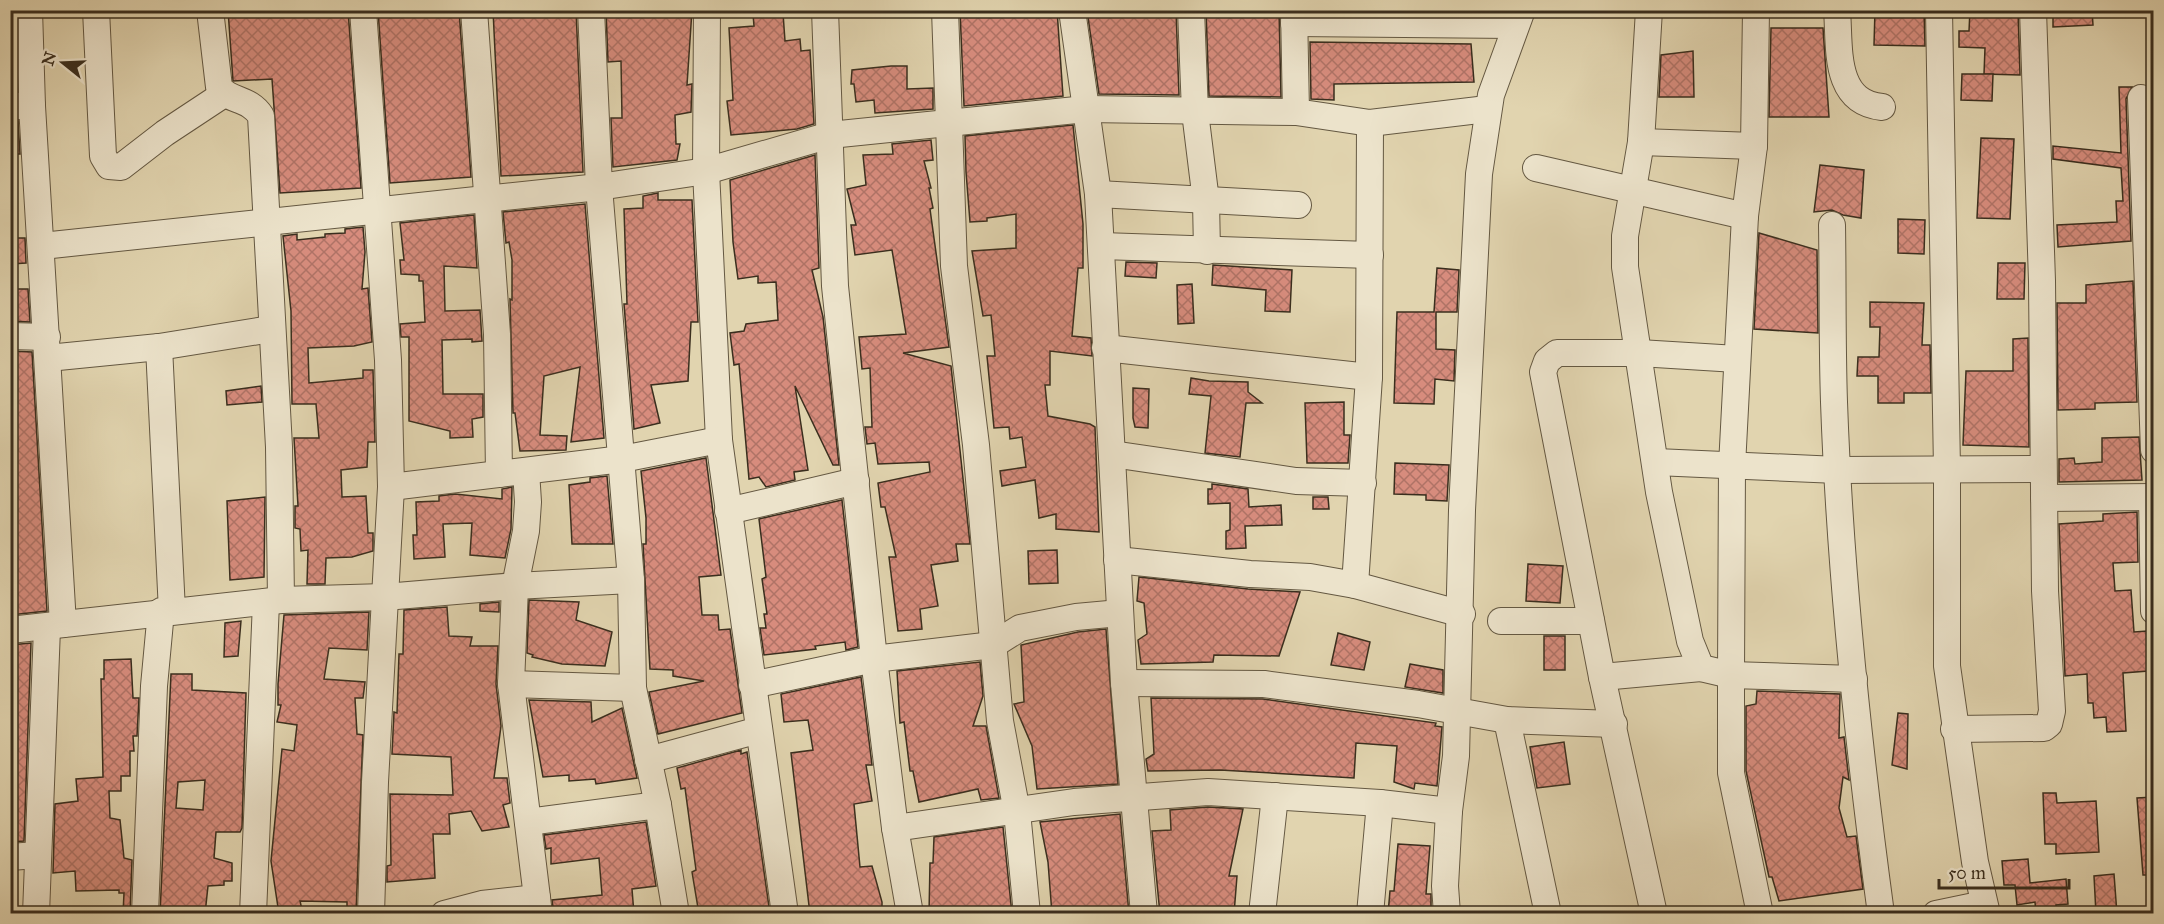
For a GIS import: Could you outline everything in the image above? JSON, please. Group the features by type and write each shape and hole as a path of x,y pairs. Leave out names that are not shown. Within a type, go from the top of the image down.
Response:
{"street":[{"path":"29,10 21,69 21,106 42,246 48,347 55,626 37,855 36,914"},
{"path":"96,10 103,156 109,166 121,167 165,133 224,94"},
{"path":"210,10 216,76 224,94 249,103 261,116 279,447 274,601 253,914"},
{"path":"363,10 388,360 391,487 371,914"},
{"path":"474,10 497,334 499,474"},
{"path":"591,10 599,187 631,580 633,688 658,805 676,914"},
{"path":"707,10 706,171 719,440 785,914"},
{"path":"825,10 835,286 874,659 895,828 910,914"},
{"path":"945,10 947,123 954,266 976,446 1000,721 1017,812 1028,914"},
{"path":"1072,10 1098,194 1120,613 1144,914"},
{"path":"1191,10 1196,112 1206,201 1207,251"},
{"path":"1649,10 1641,142 1625,236 1625,267 1656,462 1690,641 1701,668"},
{"path":"1755,10 1754,146 1745,216 1732,466 1731,773 1760,914"},
{"path":"1836,10 1841,68 1847,86 1858,101 1882,107"},
{"path":"1936,914 1986,909 1975,862 1954,729 1947,666 1947,469 1939,10"},
{"path":"1954,729 2043,728 2049,724 2052,711 2045,591 2042,469 2042,281 2033,10"},
{"path":"1296,112 1294,17 1518,18 1488,109 1479,174 1472,269 1462,510 1462,615 1456,756 1449,812 1445,886 1447,914"},
{"path":"2141,98 2154,450"},
{"path":"42,246 599,187 706,171 830,135 1086,109 1296,112 1370,123 1488,109"},
{"path":"1355,585 1369,376 1370,123"},
{"path":"1641,142 1754,146"},
{"path":"1536,168 1745,216"},
{"path":"1098,194 1298,205"},
{"path":"1832,225 1834,401 1838,470 1854,679 1881,914"},
{"path":"1102,246 1370,255"},
{"path":"10,336 48,347 159,347 271,329"},
{"path":"145,914 154,686 166,611 159,347"},
{"path":"1105,348 1369,376"},
{"path":"1654,914 1590,621 1543,372 1546,361 1557,353 1639,353 1737,360"},
{"path":"391,487 622,459 719,440"},
{"path":"1112,454 1296,482 1363,483"},
{"path":"1656,462 1838,470 2042,469"},
{"path":"444,914 482,904 538,906 511,684 515,586 526,531 528,502 526,471"},
{"path":"728,511 856,481"},
{"path":"2044,498 2153,497 2154,611"},
{"path":"1117,560 1250,574 1310,577 1355,585 1462,615"},
{"path":"10,630 166,611 274,601 385,597 515,586 631,580"},
{"path":"753,685 874,659 993,645 1020,628 1076,617 1120,613"},
{"path":"1501,621 1590,621"},
{"path":"1602,677 1701,668 1731,675 1854,679"},
{"path":"1125,683 1264,684 1507,720 1614,724"},
{"path":"511,684 633,688"},
{"path":"1507,720 1548,914"},
{"path":"648,760 759,730"},
{"path":"895,828 957,817 1017,812 1074,802 1208,792 1380,803 1449,812"},
{"path":"1262,914 1275,796"},
{"path":"1370,914 1380,803"},
{"path":"528,822 658,805"},
{"path":"10,857 37,855"}],"building":[{"path":"228,10 348,10 361,188 280,193 272,79 233,81"},
{"path":"378,10 459,10 471,177 390,183"},
{"path":"493,10 576,10 583,172 501,176"},
{"path":"606,10 692,10 687,85 692,84 691,112 675,115 676,144 680,144 677,160 613,167 611,118 622,118 621,61 608,62"},
{"path":"960,10 1057,10 1063,96 964,106"},
{"path":"1087,10 1176,10 1179,95 1099,94"},
{"path":"1206,10 1279,10 1281,97 1209,96"},
{"path":"1875,10 1924,10 1925,46 1874,45"},
{"path":"1970,10 2018,10 2020,75 1984,74 1985,48 1959,47 1959,31 1969,31"},
{"path":"2053,10 2092,10 2093,25 2053,27"},
{"path":"783,13 785,41 800,39 801,51 810,50 814,124 797,129 731,135 727,101 733,100 729,28 754,26 753,14"},
{"path":"1771,28 1823,28 1829,117 1769,117"},
{"path":"1310,42 1471,44 1474,82 1334,84 1334,100 1311,99"},
{"path":"1693,51 1694,97 1659,97 1661,55"},
{"path":"907,66 907,89 933,88 933,109 875,113 874,100 856,102 854,84 851,84 852,70"},
{"path":"1962,74 1993,74 1992,101 1961,100"},
{"path":"2119,87 2132,87 2126,99 2131,241 2058,247 2057,225 2117,222 2116,201 2123,201 2121,168 2053,159 2053,146 2121,153"},
{"path":"10,121 18,121 20,154 10,154"},
{"path":"1073,125 1083,224 1083,268 1078,268 1072,336 1091,338 1092,356 1050,351 1050,385 1045,385 1048,416 1095,427 1099,532 1056,529 1056,514 1039,518 1035,480 1002,486 1000,471 1026,467 1022,437 1010,439 1009,427 994,428 987,356 995,356 991,315 983,316 972,251 1016,248 1016,214 987,218 987,221 970,222 966,172 965,136"},
{"path":"1981,138 2014,139 2010,219 1977,218"},
{"path":"931,140 933,160 924,161 931,188 929,188 933,208 930,209 949,347 903,353 951,366 970,544 956,544 958,561 931,565 938,606 920,609 922,629 898,631 889,557 896,557 885,507 881,507 878,483 930,472 929,462 878,464 875,443 867,444 865,427 872,427 870,368 862,369 859,337 906,334 892,250 855,255 851,225 856,225 847,189 866,185 863,155 893,154 892,144"},
{"path":"815,155 819,268 812,270 823,317 839,465 833,465 795,386 808,470 794,472 795,480 766,487 759,477 749,479 739,364 734,365 730,333 744,331 746,324 778,320 776,282 758,283 758,276 738,279 733,242 730,180"},
{"path":"1820,165 1864,170 1861,218 1843,215 1832,210 1814,212"},
{"path":"658,193 658,200 692,200 698,322 691,322 688,381 651,385 660,423 634,429 624,304 627,304 624,209 643,208 643,196"},
{"path":"585,204 604,438 571,442 580,367 544,376 540,435 567,436 566,450 520,451 515,413 513,413 510,299 512,300 512,260 509,242 506,243 503,212"},
{"path":"474,215 477,268 444,266 445,311 480,310 482,341 442,340 443,394 483,394 483,417 472,419 473,437 450,438 450,431 409,421 409,337 401,337 400,324 425,322 423,281 419,281 419,275 401,274 400,260 404,260 400,223"},
{"path":"1898,219 1925,220 1924,254 1898,253"},
{"path":"363,227 365,252 362,289 368,288 372,342 354,346 308,348 309,383 363,378 363,370 373,370 375,442 368,442 367,467 341,470 342,497 366,496 368,533 373,533 373,551 352,557 326,558 325,584 307,584 308,550 301,551 300,529 295,528 295,506 298,506 294,438 319,438 316,404 292,404 291,311 283,236 297,234 297,240 325,237 325,234 345,233 345,229"},
{"path":"1759,233 1817,250 1818,333 1754,329"},
{"path":"10,238 25,238 26,263 10,264"},
{"path":"1126,262 1157,263 1156,278 1125,276"},
{"path":"1998,263 2025,263 2024,299 1997,299"},
{"path":"1213,265 1292,270 1290,312 1265,311 1266,290 1212,285"},
{"path":"1437,268 1459,270 1457,312 1436,312 1436,349 1455,350 1454,381 1435,379 1434,404 1394,403 1397,312 1434,312"},
{"path":"2133,281 2137,402 2095,403 2095,409 2058,410 2057,303 2086,303 2086,285"},
{"path":"1192,284 1194,323 1178,324 1177,285"},
{"path":"10,289 28,289 30,322 10,321"},
{"path":"1870,302 1924,303 1922,345 1930,345 1931,393 1904,393 1904,403 1878,403 1878,376 1857,376 1858,357 1879,357 1880,327 1870,327"},
{"path":"2028,338 2029,447 1963,445 1966,371 2013,371 2013,339"},
{"path":"10,351 32,352 47,611 10,615"},
{"path":"1191,378 1248,382 1248,392 1262,403 1246,403 1240,457 1205,453 1211,396 1189,394"},
{"path":"261,386 262,402 227,405 226,391"},
{"path":"1133,388 1149,389 1148,428 1135,427"},
{"path":"1344,402 1344,435 1350,435 1348,463 1307,463 1305,403"},
{"path":"2139,437 2142,480 2059,482 2059,459 2074,458 2075,464 2102,462 2102,438"},
{"path":"706,458 721,575 699,577 702,615 718,615 719,630 730,629 742,713 658,734 649,692 704,681 673,676 673,670 650,669 643,544 646,544 646,518 641,471"},
{"path":"1395,463 1449,465 1447,501 1426,500 1426,495 1394,494"},
{"path":"607,476 613,544 572,544 569,485 590,482 590,478"},
{"path":"1212,484 1248,489 1249,507 1281,505 1282,525 1245,526 1246,548 1226,549 1226,531 1230,530 1230,503 1208,504 1208,489 1212,489"},
{"path":"512,487 511,529 505,558 470,555 472,523 443,524 445,557 414,559 413,535 417,535 416,502 439,501 439,496 455,494 502,499 502,489"},
{"path":"265,497 264,577 230,580 227,501"},
{"path":"1313,497 1328,497 1329,509 1313,509"},
{"path":"842,500 858,647 846,650 845,642 815,646 816,649 764,655 760,628 766,628 764,614 767,614 762,579 766,577 759,519"},
{"path":"2137,512 2138,562 2113,563 2115,591 2131,590 2134,632 2147,631 2148,671 2123,673 2126,731 2107,732 2106,717 2094,718 2093,703 2088,703 2087,674 2065,676 2059,524 2103,521 2103,514"},
{"path":"1057,550 1058,583 1029,584 1028,551"},
{"path":"1528,564 1563,566 1560,603 1526,601"},
{"path":"1139,577 1248,589 1300,592 1279,656 1214,655 1213,662 1141,664 1138,640 1147,634 1144,603 1137,601"},
{"path":"529,600 579,602 576,620 612,632 605,666 562,664 532,657 533,655 527,653"},
{"path":"499,602 499,612 480,611 480,604"},
{"path":"447,607 449,636 472,637 470,646 498,646 496,684 501,726 494,778 507,778 510,803 503,805 509,827 482,831 471,811 449,814 450,834 433,834 435,878 387,882 387,866 391,865 390,794 453,795 451,757 392,754 394,712 397,713 399,654 403,654 404,610"},
{"path":"369,612 367,650 329,648 324,679 365,682 363,698 355,698 357,734 363,735 356,914 347,914 347,902 300,901 303,914 279,914 271,861 282,749 294,751 297,725 277,722 281,705 278,705 278,684 284,615"},
{"path":"241,621 238,656 224,657 225,623"},
{"path":"1106,629 1118,784 1037,789 1032,746 1014,704 1024,702 1021,645 1078,632"},
{"path":"1338,633 1370,642 1364,670 1331,665"},
{"path":"1544,636 1565,636 1565,670 1544,670"},
{"path":"31,643 24,841 10,842 10,645"},
{"path":"131,659 133,698 139,698 137,736 133,736 134,751 130,751 130,776 121,776 121,791 109,791 110,818 120,820 124,858 132,860 130,914 123,914 124,893 119,893 119,890 76,891 75,871 53,873 55,804 78,801 76,779 103,777 101,679 104,679 104,660"},
{"path":"980,662 983,696 973,726 986,726 999,798 981,800 978,789 919,802 913,771 910,771 904,722 900,723 897,671"},
{"path":"1410,664 1443,670 1443,693 1405,687"},
{"path":"171,674 192,674 192,690 246,693 242,828 240,832 216,832 214,858 232,863 232,881 224,881 224,885 208,886 205,914 160,914","holes":["205,780 203,810 176,808 178,782"]},
{"path":"861,677 872,765 866,765 872,801 854,804 860,867 872,866 882,902 882,914 810,914 791,753 813,750 808,720 784,722 781,694"},
{"path":"1757,691 1840,694 1839,738 1844,737 1849,780 1843,777 1839,808 1847,837 1856,836 1863,889 1779,901 1772,877 1769,877 1746,771 1746,706 1756,704"},
{"path":"1151,698 1263,699 1436,723 1435,726 1442,727 1437,786 1415,783 1414,789 1394,782 1397,746 1356,743 1354,778 1220,770 1148,771 1146,759 1154,754"},
{"path":"529,700 591,702 592,722 622,708 637,778 596,784 595,779 569,781 569,775 543,777"},
{"path":"1898,713 1908,714 1907,769 1892,765"},
{"path":"1564,742 1570,784 1537,788 1530,747"},
{"path":"741,750 741,754 747,752 770,914 699,914 692,872 696,870 685,788 681,789 677,768"},
{"path":"2043,793 2056,793 2057,803 2096,801 2099,852 2056,854 2056,844 2045,844"},
{"path":"2154,797 2154,875 2143,875 2137,798"},
{"path":"1208,807 1243,809 1229,876 1237,876 1234,914 1160,914 1152,831 1171,830 1170,810"},
{"path":"1120,814 1129,914 1052,914 1048,862 1040,822"},
{"path":"646,822 656,886 632,889 634,914 554,914 552,900 602,895 599,858 551,864 551,848 546,849 544,835"},
{"path":"1003,827 1012,914 929,914 930,863 933,863 934,837"},
{"path":"1398,844 1430,846 1426,894 1431,894 1431,914 1388,914 1390,891 1394,891"},
{"path":"2028,859 2030,883 2066,879 2068,904 2056,905 2057,914 2036,914 2035,902 2017,905 2015,885 2004,885 2002,861"},
{"path":"2114,874 2117,914 2096,914 2094,876"}]}
